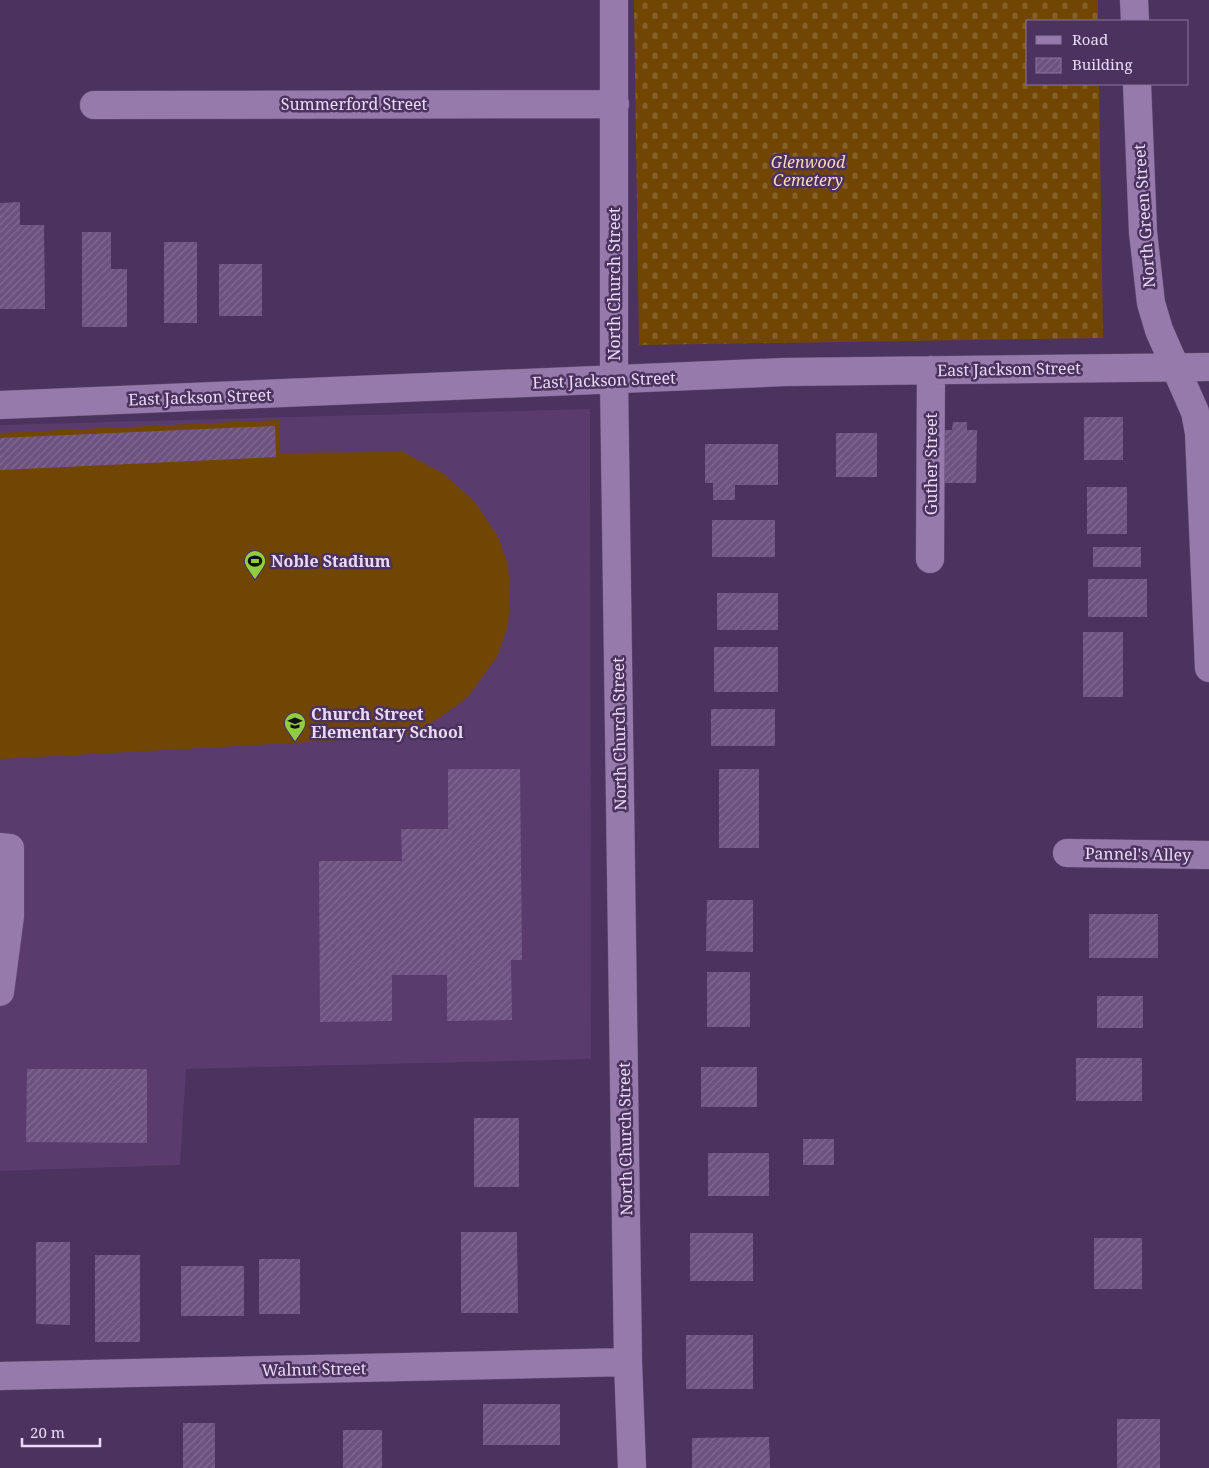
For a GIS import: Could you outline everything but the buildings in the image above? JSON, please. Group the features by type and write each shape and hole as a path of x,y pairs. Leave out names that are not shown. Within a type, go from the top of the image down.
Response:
{"street":[{"name":"North Church Street","path":"614,0 614,379 628,1362 632,1468"},
{"path":"1134,0 1135,20"},
{"name":"North Green Street","path":"1137,85 1143,232 1151,304 1159,330 1195,412 1199,433 1209,668"},
{"name":"Summerford Street","path":"94,105 615,104"},
{"name":"East Jackson Street","path":"0,405 785,372 1209,367"},
{"name":"Guther Street","path":"930,559 931,370"},
{"path":"0,847 10,848 10,916 0,992"},
{"name":"Pannel's Alley","path":"1066,853 1209,855"},
{"name":"Walnut Street","path":"0,1376 628,1362"}],"shaded area":[{"name":"Church Street Elementary School","path":"590,409 591,1059 186,1069 180,1165 0,1171 0,425"}],"green space":[{"name":"Glenwood Cemetery","path":"634,0 1098,0 1098,20 1026,20 1026,85 1099,85 1103,338 639,345"},
{"name":"Noble Stadium","path":"279,420 280,453 403,452 444,474 475,502 499,538 508,566 510,594 508,626 497,657 467,698 436,720 402,737 0,759 0,433"}],"place":[{"name":"Noble Stadium","path":"255,580"},
{"name":"Church Street Elementary School","path":"295,742"}]}
